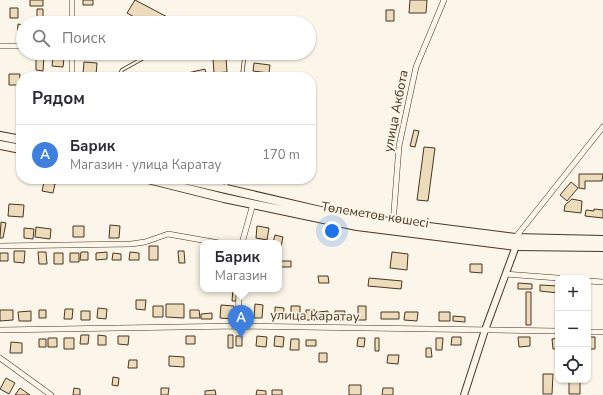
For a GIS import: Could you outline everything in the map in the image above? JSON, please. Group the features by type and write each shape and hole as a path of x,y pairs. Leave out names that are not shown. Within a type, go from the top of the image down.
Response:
{"main road":[{"path":"0,136 16,139"},
{"path":"0,145 16,148"},
{"name":"Төлеметов көшесі","path":"169,184 331,221 515,242 603,247"},
{"name":"Төлеметов көшесі","path":"204,184 393,227"},
{"name":"Төлеметов көшесі","path":"515,242 603,240"}],"street":[{"path":"72,0 72,16"},
{"name":"улица Акбота","path":"393,227 399,146 416,67 444,0"},
{"path":"0,46 16,46"},
{"path":"72,60 72,72"},
{"path":"464,395 485,330 506,274 515,242 603,127"},
{"path":"596,137 603,137"},
{"path":"243,240 253,204"},
{"path":"0,246 131,244 145,242 168,234 202,240"},
{"path":"506,274 555,278"},
{"path":"591,281 603,282"},
{"path":"238,326 239,292"},
{"name":"улица Каратау","path":"0,330 238,326 555,331"},
{"path":"591,332 603,332"},
{"path":"0,358 51,395"}],"lane":[{"path":"121,72 140,60"},
{"path":"243,72 244,60"},
{"path":"226,189 227,184"}],"building":[{"path":"30,0 43,0 43,6 30,6"},
{"path":"83,0 93,0 93,5 83,5"},
{"path":"135,0 165,16 132,16 127,13"},
{"path":"410,0 427,0 426,13 409,13"},
{"path":"10,8 18,8 18,16 16,16 16,18 10,18"},
{"path":"37,9 43,9 43,16 37,16"},
{"path":"386,10 394,10 394,21 386,21"},
{"path":"36,60 44,60 43,71 36,70"},
{"path":"53,60 64,60 63,67 52,66"},
{"path":"213,60 226,60 227,72 214,72"},
{"path":"84,62 97,63 96,72 83,72"},
{"path":"254,63 270,65 269,72 253,71"},
{"path":"205,69 206,72 192,72"},
{"path":"9,74 16,74 16,85 9,85"},
{"path":"414,130 419,131 415,147 410,146"},
{"path":"424,147 435,148 428,201 417,200"},
{"path":"579,174 603,174 602,181 585,181 585,189 579,188"},
{"path":"571,182 578,188 567,201 560,195"},
{"path":"44,184 55,184 53,193 42,191"},
{"path":"572,199 582,201 581,213 564,211 565,205"},
{"path":"9,204 24,205 23,217 8,216"},
{"path":"594,209 603,210 603,218 585,216 586,210 594,211"},
{"path":"1,222 6,223 3,238 0,238"},
{"path":"110,225 120,226 119,238 109,238"},
{"path":"73,226 84,226 84,237 73,237"},
{"path":"257,226 269,228 267,240 256,238"},
{"path":"36,227 51,229 50,239 35,237"},
{"path":"24,228 34,229 33,239 24,238"},
{"path":"275,235 283,237 282,242 282,240 274,240"},
{"path":"149,246 158,246 158,260 149,260"},
{"path":"14,251 25,251 24,263 14,262"},
{"path":"178,251 184,251 185,263 179,263"},
{"path":"38,252 46,252 47,264 39,264"},
{"path":"81,252 88,252 88,260 80,260"},
{"path":"107,252 107,259 96,260 96,253"},
{"path":"130,252 139,253 139,260 129,260"},
{"path":"392,252 408,254 407,270 390,268"},
{"path":"0,253 8,253 8,261 0,261"},
{"path":"54,253 63,253 63,264 54,264"},
{"path":"70,253 79,253 79,262 70,262"},
{"path":"113,253 121,254 121,260 112,260"},
{"path":"282,261 291,261 291,267 282,267"},
{"path":"470,264 482,264 482,273 470,272"},
{"path":"318,276 328,276 329,283 319,283"},
{"path":"369,278 402,281 401,289 368,286"},
{"path":"518,283 532,284 532,289 518,289"},
{"path":"540,285 555,286 555,293 540,291"},
{"path":"233,292 237,292 236,301 232,301"},
{"path":"526,292 531,292 531,325 526,325"},
{"path":"136,300 146,300 145,310 136,309"},
{"path":"166,304 184,304 184,318 166,317"},
{"path":"255,304 263,305 262,318 254,318"},
{"path":"221,305 234,306 233,319 220,318"},
{"path":"153,306 163,306 163,317 153,317"},
{"path":"291,306 300,306 300,320 291,320"},
{"path":"358,306 366,306 366,320 358,320"},
{"path":"275,307 284,308 283,319 275,319"},
{"path":"98,308 107,309 106,319 97,318"},
{"path":"65,309 73,309 72,319 64,319"},
{"path":"0,310 13,310 13,320 0,321"},
{"path":"39,310 46,310 46,318 39,318"},
{"path":"190,310 199,310 200,318 190,318"},
{"path":"306,310 315,310 315,320 306,320"},
{"path":"31,311 31,321 19,321 18,312"},
{"path":"81,311 90,311 90,320 81,320"},
{"path":"328,311 328,320 318,320 318,312"},
{"path":"335,311 345,311 344,321 334,320"},
{"path":"381,312 399,312 399,319 381,319"},
{"path":"405,312 418,312 417,321 404,320"},
{"path":"439,312 450,312 450,321 439,321"},
{"path":"212,313 212,319 201,319 201,314"},
{"path":"453,316 465,317 465,322 453,321"},
{"path":"81,335 89,335 88,344 80,344"},
{"path":"98,335 106,336 106,345 98,345"},
{"path":"228,335 233,335 233,348 228,348"},
{"path":"118,336 129,336 128,345 118,344"},
{"path":"186,336 195,336 195,344 186,344"},
{"path":"236,336 242,336 242,346 236,346"},
{"path":"257,336 267,337 266,347 256,346"},
{"path":"275,336 284,337 283,347 274,346"},
{"path":"452,337 461,337 461,345 451,345"},
{"path":"518,337 530,337 530,346 519,347"},
{"path":"591,337 595,337 595,349 591,349"},
{"path":"48,338 57,338 57,347 48,347"},
{"path":"64,338 74,338 74,349 64,349"},
{"path":"358,338 365,338 364,347 357,346"},
{"path":"375,338 379,338 379,351 375,351"},
{"path":"436,338 443,338 442,350 436,350"},
{"path":"555,338 555,349 553,349 552,339"},
{"path":"39,339 46,339 46,347 39,347"},
{"path":"291,339 299,339 299,350 290,350"},
{"path":"306,340 316,340 316,346 306,346"},
{"path":"11,342 22,343 22,353 10,353"},
{"path":"426,348 431,348 432,357 426,357"},
{"path":"319,353 327,353 327,362 319,362"},
{"path":"388,355 399,355 398,364 387,363"},
{"path":"169,356 184,357 184,367 169,366"},
{"path":"129,360 137,360 137,368 128,368"},
{"path":"543,374 553,374 552,394 543,394"},
{"path":"113,377 119,378 118,386 112,385"},
{"path":"6,378 15,383 9,394 0,389"},
{"path":"569,383 580,383 580,394 569,394"},
{"path":"349,385 361,385 361,395 349,395"},
{"path":"20,388 30,395 15,395"},
{"path":"74,388 80,389 80,395 73,395"},
{"path":"161,388 169,388 168,395 161,395"},
{"path":"383,388 393,388 393,395 382,395"},
{"path":"215,390 216,395 205,395 205,391"},
{"path":"257,390 266,391 266,395 256,395"},
{"path":"272,390 282,390 282,395 272,395"}],"place":[{"name":"Барик","path":"241,338"}]}
